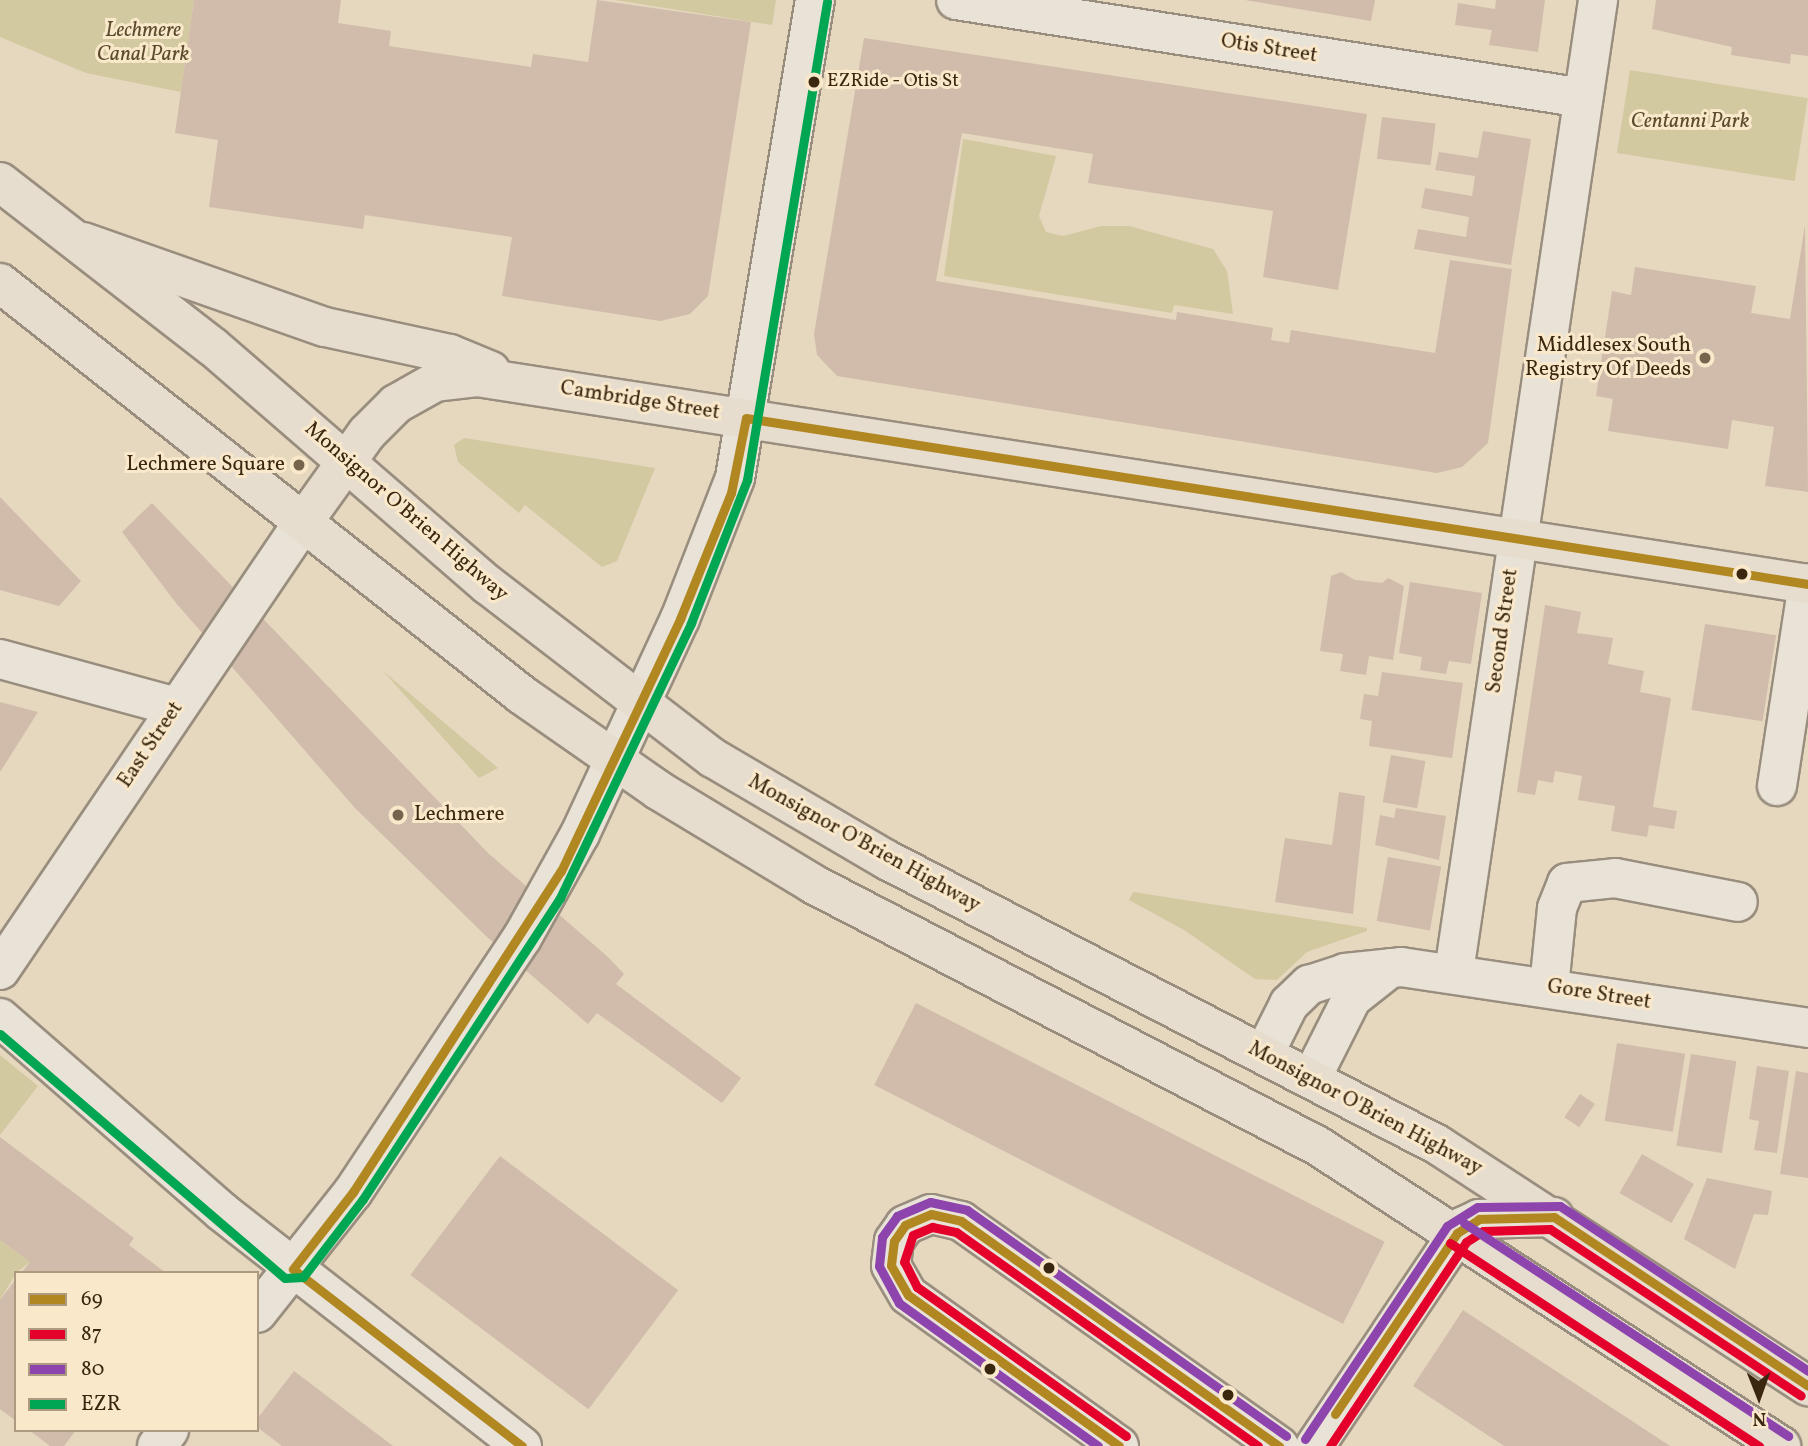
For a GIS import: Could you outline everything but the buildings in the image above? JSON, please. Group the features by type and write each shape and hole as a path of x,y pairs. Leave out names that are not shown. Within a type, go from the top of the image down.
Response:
{"main road":[{"name":"Monsignor O'Brien Highway","path":"0,182 78,240 346,461 488,585 641,705 735,772 849,839 1438,1145 1554,1217 1808,1386"},
{"name":"Cambridge Street","path":"78,240 325,327 450,354 509,379"},
{"path":"0,283 614,761 813,884 1315,1144 1457,1233 1782,1446"},
{"name":"Cambridge Street","path":"304,521 346,461 384,414 421,388 449,378 509,379 1808,583"}],"street":[{"path":"259,1311 353,1192 522,938 641,705 731,492 746,418 815,0"},
{"name":"Otis Street","path":"956,0 1583,98"},
{"name":"Second Street","path":"1454,972 1598,0"},
{"name":"East Street","path":"0,970 304,521"},
{"path":"1777,786 1808,583"},
{"path":"0,659 177,707"},
{"path":"1549,987 1557,908 1567,883 1615,878 1738,902"},
{"path":"1311,1079 1352,998 1390,968"},
{"name":"Gore Street","path":"1264,1054 1289,1004 1309,985 1331,976 1390,968 1454,972 1808,1028"},
{"path":"0,1018 293,1269 523,1446"},
{"path":"1119,1446 908,1296 891,1265 894,1241 905,1225 931,1214 961,1221 1279,1446"},
{"path":"1315,1446 1457,1233 1479,1219 1554,1217"}],"green space":[{"name":"Lechmere Canal Park","path":"0,0 194,0 181,92 86,73 0,37"},
{"path":"615,0 776,0 772,25"},
{"name":"Centanni Park","path":"1630,70 1808,98 1795,181 1617,153"},
{"path":"963,139 1056,156 1039,216 1046,232 1063,236 1101,226 1129,226 1213,249 1227,271 1233,314 1174,305 1172,313 944,276"},
{"path":"464,438 655,468 617,561 602,567 525,505 519,513 458,462 454,445"},
{"path":"383,671 498,768 479,778"},
{"path":"1133,892 1367,928 1367,931 1307,952 1277,980 1255,979 1184,930 1129,900"},
{"path":"0,1055 38,1086 0,1135"},
{"path":"0,1240 30,1262 19,1271 14,1271 14,1276 0,1300"}],"transit line":[{"name":"EZR","path":"0,1034 285,1278 303,1277 363,1199 560,898 691,623 747,480 827,2"},
{"name":"69","path":"522,1446 293,1269 353,1192 561,871 680,619 731,493 746,418 1808,584"},
{"name":"80","path":"1098,1446 899,1303 879,1266 882,1237 897,1216 930,1202 967,1210 1286,1436"},
{"name":"80","path":"1305,1439 1447,1226 1478,1207 1560,1206 1808,1371"},
{"name":"69","path":"1119,1446 908,1295 891,1265 894,1241 905,1225 931,1214 961,1221 1279,1446"},
{"name":"69","path":"1335,1414 1457,1233 1479,1219 1554,1217 1808,1386"},
{"name":"80","path":"1464,1223 1788,1436"},
{"name":"87","path":"1126,1436 917,1287 904,1262 913,1235 932,1227 956,1232 1258,1446"},
{"name":"87","path":"1330,1446 1466,1242 1483,1231 1550,1229 1801,1396"},
{"name":"87","path":"1450,1243 1759,1446"}],"place":[{"name":"EZRide - Otis St","path":"814,82"},
{"name":"Middlesex South Registry Of Deeds","path":"1705,358"},
{"name":"Lechmere Square","path":"299,465"},
{"name":"Lechmere","path":"398,815"}]}
